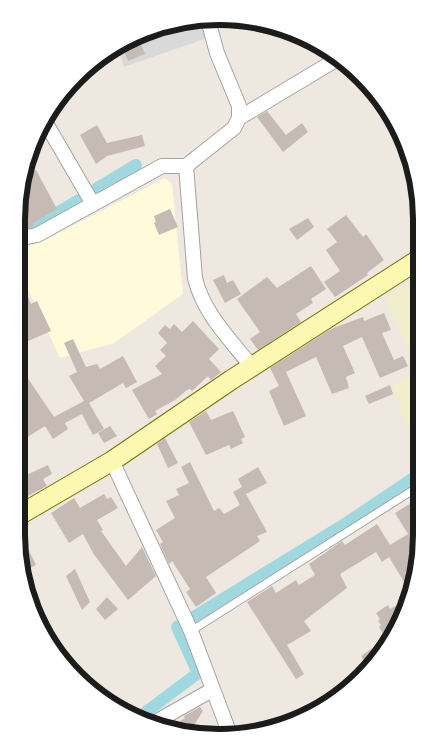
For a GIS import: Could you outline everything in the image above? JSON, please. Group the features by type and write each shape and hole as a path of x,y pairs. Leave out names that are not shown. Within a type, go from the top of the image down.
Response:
{"main road":[{"path":"25,512 112,461 252,367 413,263"}],"street":[{"path":"25,237 37,235 162,166 186,166 234,128 239,118 239,106 217,53 209,25"},
{"path":"239,118 333,62"},
{"path":"48,127 93,204"},
{"path":"186,166 195,278 199,296 208,312 252,367"},
{"path":"112,461 192,631 228,729"},
{"path":"160,720 212,690"}],"lane":[{"path":"192,631 413,490"}],"shaded area":[{"path":"203,26 207,38 124,67 119,53 133,45 157,35"},
{"path":"165,178 172,184 183,294 114,343 60,358 25,283 25,247 39,243"},
{"path":"413,280 413,360 384,298"},
{"path":"413,374 413,440 391,386"}],"building":[{"path":"140,42 145,54 128,61 124,50"},
{"path":"267,111 286,135 302,123 308,132 283,152 257,117"},
{"path":"97,125 107,143 142,135 145,146 107,156 96,164 80,135"},
{"path":"36,170 57,209 33,223 34,225 25,229 25,206 31,173"},
{"path":"170,209 178,227 159,235 154,223 156,222 154,216"},
{"path":"346,215 363,237 366,234 384,260 367,273 368,275 335,297 324,282 340,271 326,250 337,242 327,229"},
{"path":"308,218 314,227 297,240 289,229"},
{"path":"311,266 326,289 311,299 313,303 296,314 301,322 258,350 250,339 260,332 237,299 267,277 277,288"},
{"path":"224,275 227,283 233,280 241,294 225,303 213,280"},
{"path":"25,290 31,304 37,301 51,331 25,342"},
{"path":"384,313 391,330 382,333 394,360 403,356 408,366 380,378 362,337 343,346 355,373 346,377 349,388 332,394 316,357 286,372 306,416 284,426 269,391 279,386 270,368 331,329 363,317 364,321"},
{"path":"193,321 219,349 209,359 221,372 211,380 208,376 192,391 190,389 187,390 175,400 155,411 157,414 149,419 132,390 162,374 155,366 166,356 160,350 167,343 158,333 165,325 170,329 174,324 182,332"},
{"path":"73,339 86,367 97,364 100,369 123,356 137,382 126,388 123,383 89,403 104,429 93,435 82,414 65,423 68,429 53,439 45,426 26,438 25,378 27,377 54,417 84,401 69,376 77,372 64,343"},
{"path":"390,385 393,394 369,404 365,396"},
{"path":"206,411 211,420 233,411 245,437 241,439 243,443 231,449 229,445 206,455 189,422"},
{"path":"110,426 117,436 104,443 98,433"},
{"path":"165,438 178,463 168,468 157,444"},
{"path":"190,462 214,511 219,508 224,514 240,505 233,492 242,487 238,479 258,467 267,483 246,494 267,532 257,536 260,541 206,577 216,593 196,607 186,592 190,589 172,561 169,564 160,544 163,542 156,530 175,518 166,501 179,495 176,489 189,483 181,467"},
{"path":"48,465 52,474 43,479 47,486 25,497 25,476"},
{"path":"104,494 107,499 111,497 118,508 97,520 103,530 101,531 126,566 142,547 156,576 128,600 93,553 83,534 69,543 51,513 74,498 80,508"},
{"path":"413,502 413,548 406,585 389,557 382,562 376,552 340,574 347,588 304,621 311,631 287,645 304,674 296,679 247,602 272,586 276,593 296,580 299,585 315,575 309,564 342,541 345,545 377,524 390,545 408,534 395,513"},
{"path":"25,542 36,565 28,569"},
{"path":"75,569 90,602 82,610 66,576"},
{"path":"107,597 118,609 105,620 96,609"},
{"path":"388,605 390,609 400,605 384,636 379,627 381,625 378,621 380,619 376,613"},
{"path":"380,643 365,663 361,656"},
{"path":"200,707 203,711 193,727 182,725 180,721 185,718 184,716"}],"waterway":[{"path":"96,189 136,165"},
{"path":"25,230 33,227 79,200"},
{"path":"192,618 348,522 413,478"},
{"path":"144,714 198,673 177,627 184,623"}]}
